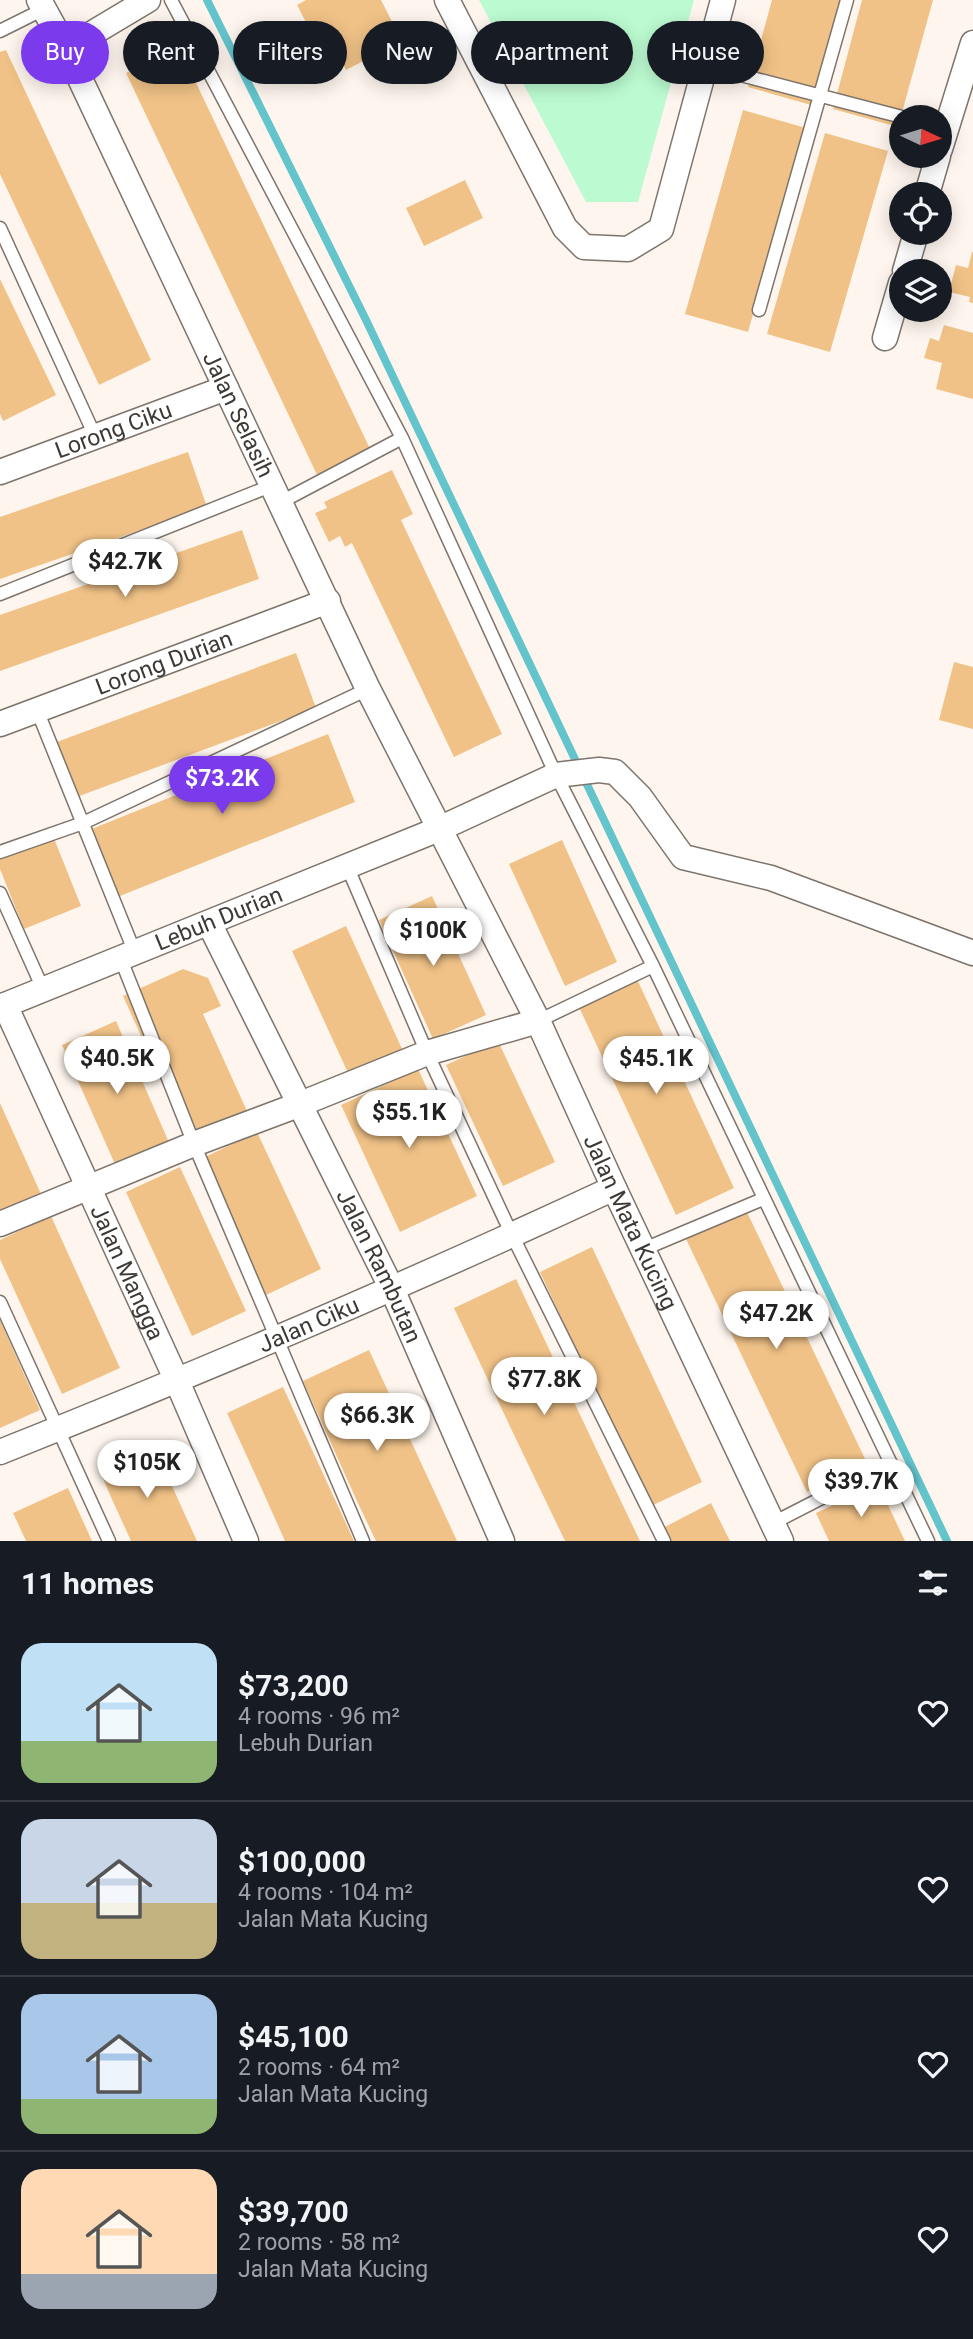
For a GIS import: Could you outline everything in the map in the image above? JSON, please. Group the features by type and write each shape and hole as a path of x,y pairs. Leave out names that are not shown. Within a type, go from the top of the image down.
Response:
{"street":[{"path":"109,23 148,0"},
{"path":"447,0 565,228 584,247 628,249 661,229 701,84"},
{"path":"718,21 723,0"},
{"name":"Jalan Selasih","path":"42,5 51,21"},
{"path":"952,106 973,44"},
{"name":"Jalan Selasih","path":"83,84 368,689 439,829"},
{"path":"886,338 890,322"},
{"name":"Lorong Ciku","path":"0,471 226,388"},
{"name":"Lorong Durian","path":"0,724 328,601"},
{"path":"578,773 615,772 640,797 683,857 771,878 973,953"},
{"name":"Lebuh Durian","path":"2,1006 578,773"},
{"name":"Jalan Mata Kucing","path":"439,829 538,1021 777,1532"},
{"name":"Jalan Rambutan","path":"209,923 391,1289 502,1541"},
{"name":"Jalan Mangga","path":"2,1006 177,1381 246,1541"},
{"path":"0,1224 194,1144 427,1053 538,1021"},
{"name":"Jalan Ciku","path":"0,1452 177,1381 391,1289 614,1188"}],"lane":[{"path":"171,0 578,773 653,966 928,1541"},
{"path":"759,310 847,0"},
{"path":"0,31 42,5"},
{"path":"764,81 889,114"},
{"path":"0,229 95,436"},
{"path":"0,594 277,494 402,438"},
{"path":"0,852 83,823 368,689"},
{"path":"37,710 83,823 194,1144 363,1541"},
{"path":"348,866 427,1053 512,1235 664,1541"},
{"path":"0,893 43,989"},
{"path":"538,1021 653,966"},
{"path":"644,1249 763,1199"},
{"path":"0,1302 109,1541"},
{"path":"777,1532 890,1463"}],"green space":[{"path":"479,0 694,0 688,21 647,21 647,84 671,84 638,202 586,202 523,84 633,84 633,21 490,21"}],"building":[{"path":"306,0 381,0 392,21 361,21 361,62 347,69 347,21 305,21 297,5"},
{"path":"772,0 840,0 811,105 748,87 749,84 764,84 764,29"},
{"path":"862,0 933,0 904,105 889,105 889,125 833,109"},
{"path":"6,50 151,360 99,385 0,174 0,52"},
{"path":"131,84 197,84 372,453 319,479"},
{"path":"743,110 806,128 748,332 685,314"},
{"path":"825,133 888,151 830,352 767,334"},
{"path":"465,180 483,218 424,246 406,208"},
{"path":"973,252 973,303 969,302 970,297 952,293 956,265 968,268"},
{"path":"0,279 56,395 3,421 0,414"},
{"path":"944,325 973,333 973,399 936,389 942,363 924,358 930,338 939,341"},
{"path":"188,452 207,507 0,579 0,517"},
{"path":"392,470 413,514 401,520 502,734 454,757 352,543 345,547 340,536 329,542 315,513 327,508 324,502"},
{"path":"242,530 259,579 0,671 0,615"},
{"path":"296,653 316,708 74,798 54,743"},
{"path":"954,662 973,667 973,729 939,720"},
{"path":"328,734 355,802 115,898 89,830"},
{"path":"53,836 81,906 24,929 0,869 0,857"},
{"path":"562,840 617,962 565,986 509,864"},
{"path":"432,896 486,1015 433,1039 379,920"},
{"path":"346,926 403,1051 349,1075 292,951"},
{"path":"183,969 208,978 221,1006 203,1014 247,1111 187,1138 123,996"},
{"path":"636,977 734,1188 676,1215 578,1005"},
{"path":"116,1021 171,1147 118,1171 62,1045"},
{"path":"498,1041 555,1162 503,1186 446,1065"},
{"path":"418,1069 477,1196 400,1232 341,1105"},
{"path":"0,1103 41,1194 0,1214"},
{"path":"257,1132 321,1269 266,1295 203,1158"},
{"path":"180,1167 246,1311 192,1336 126,1192"},
{"path":"746,1210 867,1463 807,1492 686,1239"},
{"path":"51,1216 120,1368 62,1394 0,1259 0,1240"},
{"path":"592,1247 702,1482 649,1507 540,1272"},
{"path":"516,1279 640,1541 565,1541 515,1437 454,1308"},
{"path":"0,1320 40,1410 0,1428"},
{"path":"369,1350 457,1541 376,1541 356,1499 303,1381"},
{"path":"283,1387 354,1541 285,1541 227,1413"},
{"path":"154,1446 197,1541 131,1541 110,1495 100,1471"},
{"path":"878,1484 905,1541 829,1541 816,1513"},
{"path":"68,1488 92,1541 26,1541 13,1513"},
{"path":"711,1503 730,1541 662,1541 657,1531"}],"waterway":[{"path":"207,0 366,320 947,1541"}]}
